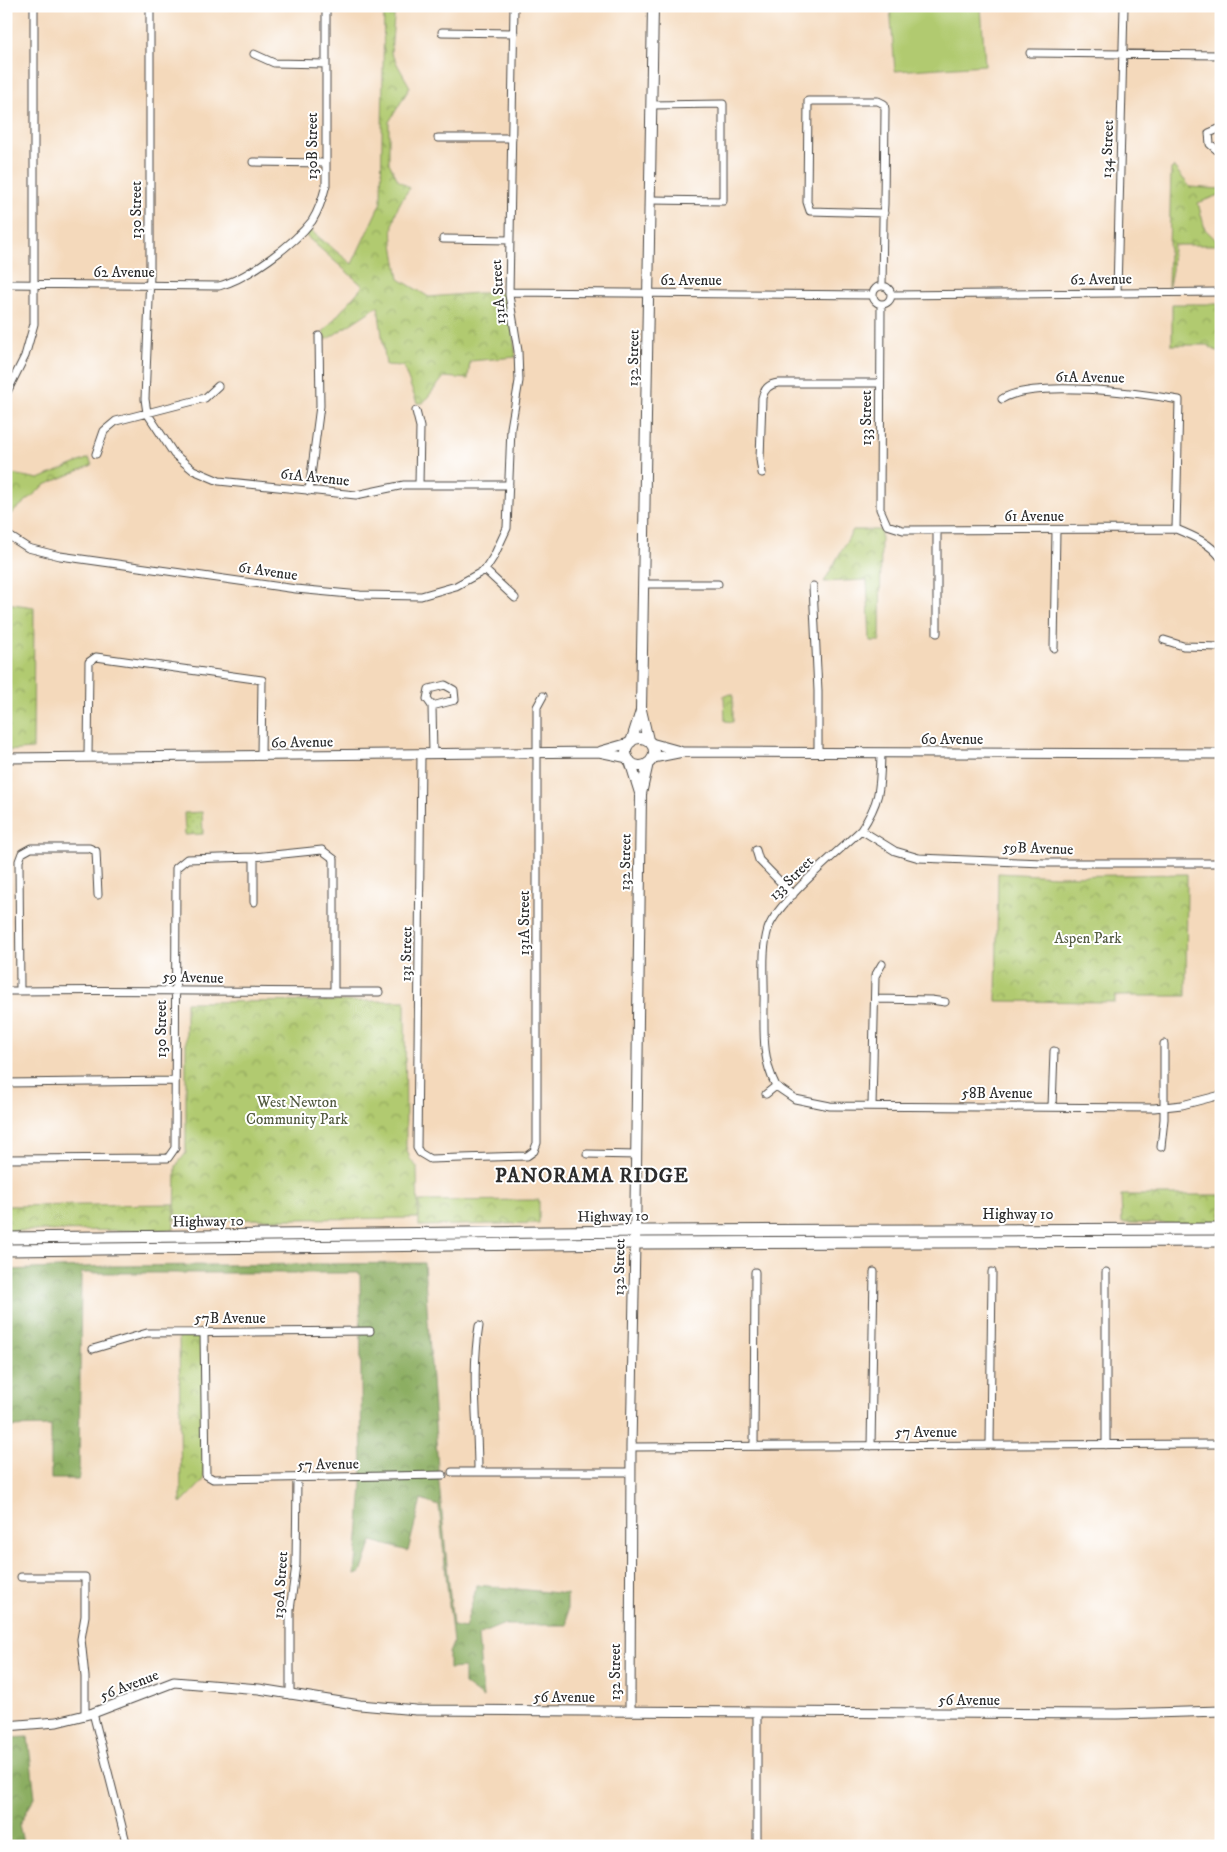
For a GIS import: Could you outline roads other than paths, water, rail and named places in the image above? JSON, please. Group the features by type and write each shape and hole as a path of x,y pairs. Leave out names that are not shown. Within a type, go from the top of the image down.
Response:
{"highway":[{"name":"Highway 10","path":"6,1250 635,1237 1221,1229"},
{"name":"Highway 10","path":"6,1238 635,1237 1221,1241"}],"main road":[{"name":"132 Street","path":"649,741 641,710 653,6"},
{"name":"132 Street","path":"630,742 641,710"},
{"path":"639,738 649,741 654,750 651,761 636,765 629,760 626,750 630,742 639,738"},
{"name":"132 Street","path":"629,760 640,794"},
{"name":"132 Street","path":"635,1237 640,794 651,761"}],"street":[{"path":"6,394 25,356 34,324 34,6"},
{"name":"130 Street","path":"148,413 145,399 150,286 150,6"},
{"name":"130B Street","path":"241,279 254,271 305,229 313,219 326,185 326,6"},
{"name":"131A Street","path":"485,570 507,528 511,428 519,382 519,362 509,292 514,6"},
{"name":"134 Street","path":"1117,292 1124,6"},
{"path":"442,32 514,33"},
{"path":"1030,53 1221,55"},
{"path":"254,54 274,63 326,64"},
{"path":"882,286 884,213 884,104 878,101 808,101 807,202 810,211 884,213"},
{"path":"650,200 723,201 723,104 651,105"},
{"path":"1221,128 1209,133 1210,144 1217,150 1221,149"},
{"path":"438,138 512,138"},
{"path":"253,162 326,163"},
{"path":"443,239 510,240"},
{"name":"62 Avenue","path":"6,284 218,286 241,279"},
{"path":"882,286 887,288 891,295 887,303 881,304 874,301 872,295 876,288 882,286"},
{"name":"62 Avenue","path":"509,292 872,295"},
{"name":"62 Avenue","path":"891,295 1221,292"},
{"name":"133 Street","path":"881,304 880,509 883,519 892,528"},
{"path":"309,491 320,406 319,336"},
{"path":"762,473 762,402 767,388 778,383 880,383"},
{"path":"96,454 104,431 116,422 205,398 218,386"},
{"name":"61A Avenue","path":"1002,399 1012,393 1026,390 1051,390 1123,391 1179,400 1176,529"},
{"path":"416,411 420,427 419,485"},
{"name":"61A Avenue","path":"148,413 174,454 193,470 219,481 356,495 404,485 509,485"},
{"name":"61 Avenue","path":"892,528 938,530 1176,529"},
{"path":"1176,529 1204,542 1221,558"},
{"path":"937,633 938,530"},
{"path":"1054,648 1056,530"},
{"name":"61 Avenue","path":"6,534 28,548 60,556 296,589 360,595 421,596 456,586 485,570"},
{"path":"485,570 515,598"},
{"path":"644,584 718,584"},
{"path":"813,586 818,691 818,753"},
{"path":"1164,640 1183,646 1221,647"},
{"path":"88,757 90,662 96,657 262,680 261,756"},
{"name":"131A Street","path":"420,1153 430,1158 522,1158 534,1151 537,1143 537,753 538,707 543,696"},
{"path":"432,706 433,754"},
{"name":"60 Avenue","path":"649,741 682,752"},
{"name":"60 Avenue","path":"599,752 630,742"},
{"name":"60 Avenue","path":"6,758 599,752 629,760"},
{"name":"60 Avenue","path":"651,761 682,752 1221,754"},
{"name":"133 Street","path":"776,1086 766,1064 764,1051 765,947 768,928 773,917 793,895 861,830 877,802 881,753"},
{"name":"131 Street","path":"420,754 420,980 417,1002 417,1141 420,1153"},
{"name":"59B Avenue","path":"861,830 895,852 919,858 1044,863 1221,863"},
{"path":"20,991 19,861 22,853 31,848 89,848 96,851 98,895"},
{"path":"254,902 254,858 322,850 334,859 334,992"},
{"path":"756,850 759,860 793,895"},
{"name":"130 Street","path":"6,1159 168,1158 175,1148 176,868 187,859 254,858"},
{"path":"872,1106 875,976 882,964"},
{"name":"59 Avenue","path":"6,991 175,989 236,992 379,992"},
{"path":"875,999 945,1002"},
{"path":"1161,1147 1164,1107 1164,1044"},
{"path":"1052,1107 1054,1051"},
{"path":"6,1083 175,1081"},
{"path":"766,1094 776,1086"},
{"name":"58B Avenue","path":"776,1086 795,1099 814,1105 1164,1107 1221,1095"},
{"path":"587,1154 637,1155"},
{"name":"132 Street","path":"630,1711 630,1472 635,1237"},
{"path":"754,1446 756,1272"},
{"path":"871,1446 874,1272"},
{"path":"990,1445 992,1272"},
{"path":"1106,1272 1106,1445"},
{"path":"478,1471 475,1420 476,1341 479,1326"},
{"name":"57B Avenue","path":"94,1349 147,1333 370,1331"},
{"name":"57 Avenue","path":"204,1332 206,1475 213,1479 443,1475"},
{"name":"57 Avenue","path":"631,1447 1221,1444"},
{"path":"452,1472 630,1472"},
{"name":"130A Street","path":"290,1695 290,1610 296,1565 297,1478"},
{"path":"21,1577 85,1577 85,1616 80,1639 89,1714 127,1846"},
{"name":"56 Avenue","path":"6,1726 57,1722 89,1714 174,1682 259,1689 360,1705 416,1710 1117,1714 1221,1711"},
{"path":"758,1712 758,1846"}],"district":[{"name":"PANORAMA RIDGE","path":"592,1175"}],"park label":[{"name":"Aspen Park","path":"1088,938"},
{"name":"West Newton Community Park","path":"297,1110"}]}
